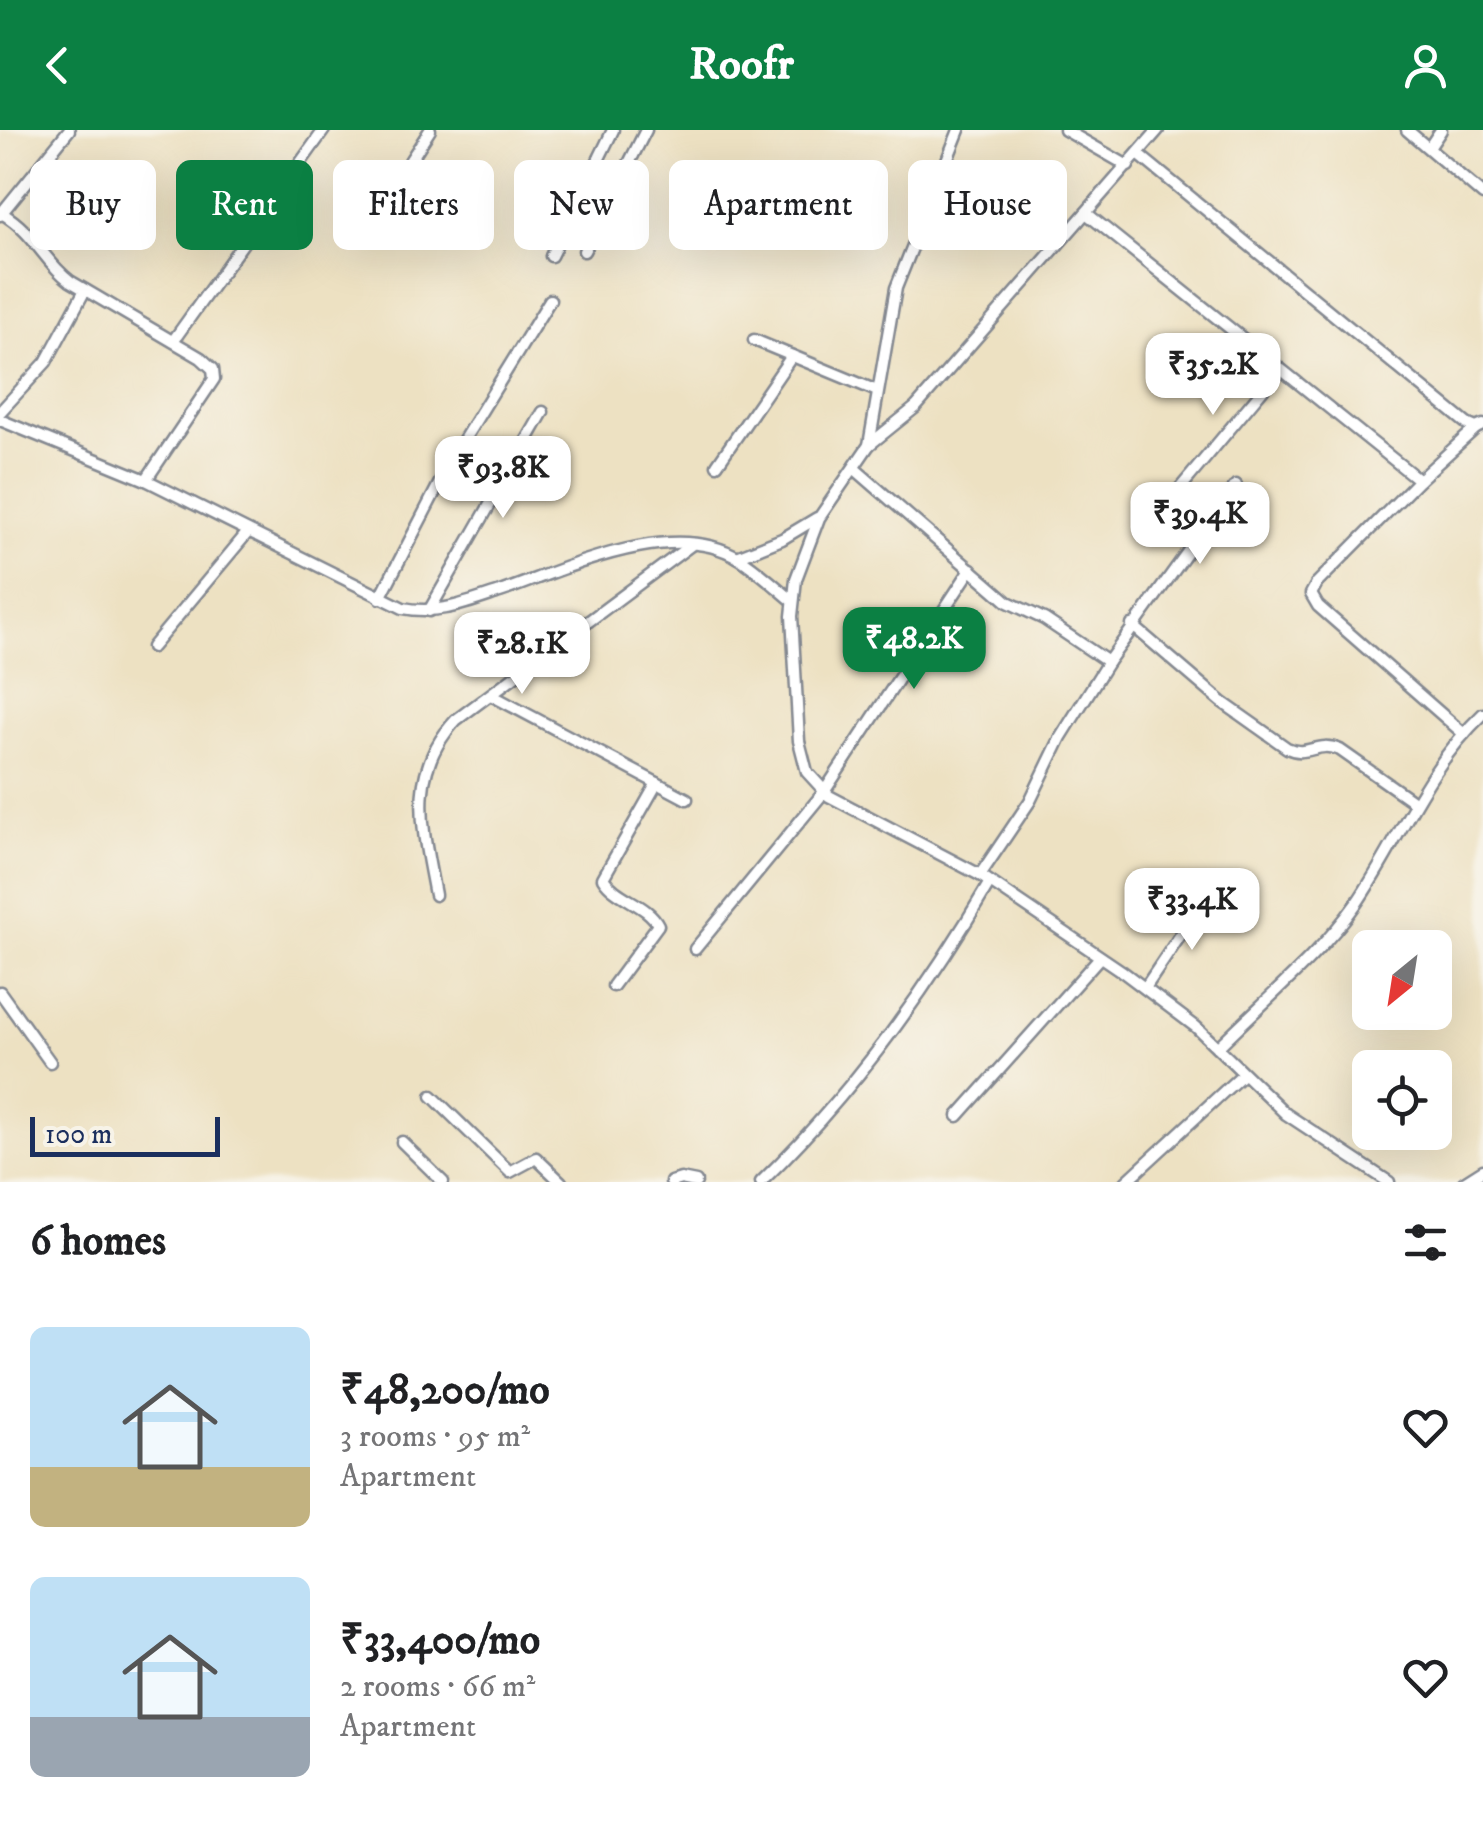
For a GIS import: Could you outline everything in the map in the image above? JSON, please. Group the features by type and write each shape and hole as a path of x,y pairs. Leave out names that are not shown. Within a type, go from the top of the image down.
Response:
{"street":[{"path":"69,130 1,213 30,234 60,273 173,340 213,369 214,380 146,480"},
{"path":"173,340 324,130"},
{"path":"411,160 430,130"},
{"path":"551,256 613,130"},
{"path":"630,160 646,130"},
{"path":"869,445 887,325 902,269 959,130"},
{"path":"1065,130 1128,166"},
{"path":"1158,130 916,407 869,445 818,518 801,561 793,601 800,741 807,772 824,792 985,879 1145,988 1218,1047 1286,1114 1390,1182"},
{"path":"1407,130 1483,195"},
{"path":"1429,148 1441,130"},
{"path":"1138,154 1467,424 1480,426"},
{"path":"1086,212 1418,480"},
{"path":"0,412 46,362 85,290"},
{"path":"380,598 452,459 550,300"},
{"path":"754,340 877,392"},
{"path":"717,465 792,356"},
{"path":"1177,492 1280,369"},
{"path":"429,611 543,412"},
{"path":"0,420 146,480 403,608 429,611 459,606 623,550 668,543 693,544 738,556 793,601"},
{"path":"1464,734 1318,606 1310,594 1418,480 1480,426"},
{"path":"855,469 1008,602 1044,619 1108,662"},
{"path":"761,1182 842,1098 914,1006 948,954 1061,737 1132,625 1236,485"},
{"path":"738,556 818,518"},
{"path":"152,647 248,532"},
{"path":"435,894 424,827 426,765 437,742 456,720 693,544"},
{"path":"695,950 824,792 971,570"},
{"path":"1132,625 1222,702 1287,748 1300,753 1326,745 1340,750 1414,802"},
{"path":"491,695 687,799"},
{"path":"1218,1047 1346,916 1414,802 1483,714"},
{"path":"613,986 656,931 658,920 612,889 603,878 658,784"},
{"path":"1145,988 1206,897"},
{"path":"958,1116 1100,957"},
{"path":"0,992 50,1062"},
{"path":"1126,1182 1243,1074"},
{"path":"432,1096 510,1172 536,1158 561,1182"},
{"path":"402,1142 443,1182"},
{"path":"1464,1182 1483,1170"},
{"path":"671,1182 696,1182"}]}
